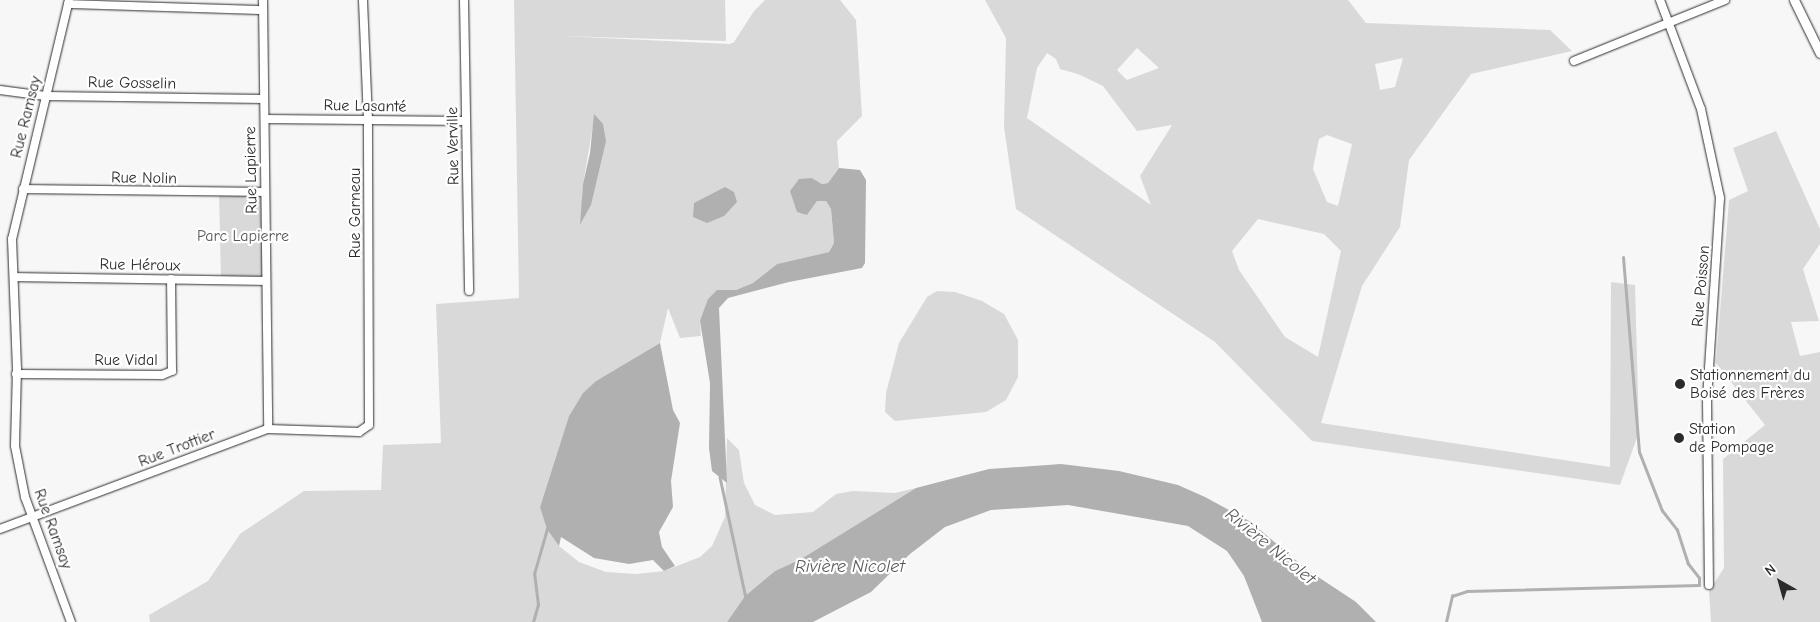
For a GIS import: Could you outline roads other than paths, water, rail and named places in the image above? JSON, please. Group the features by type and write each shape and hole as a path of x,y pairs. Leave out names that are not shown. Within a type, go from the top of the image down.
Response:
{"street":[{"name":"Rue Lapierre","path":"263,0 268,429"},
{"name":"Rue Garneau","path":"363,0 368,120 369,426"},
{"name":"Rue Verville","path":"464,0 469,291"},
{"name":"Rue Poisson","path":"1660,0 1666,24 1701,109 1720,198 1707,398 1710,584"},
{"path":"1574,61 1725,0"},
{"path":"1794,0 1820,53"},
{"path":"69,2 264,10"},
{"name":"Rue Ramsay","path":"69,2 12,238 16,374 15,446 33,519 71,622"},
{"name":"Rue Gosselin","path":"0,90 46,96 264,99"},
{"name":"Rue Lasanté","path":"265,119 466,121"},
{"name":"Rue Nolin","path":"23,189 265,192"},
{"name":"Rue Héroux","path":"14,277 266,281"},
{"name":"Rue Vidal","path":"16,374 162,375 172,371 171,279"},
{"name":"Rue Trottier","path":"0,529 33,519 268,429 351,432 365,430 369,426"}],"water":[{"path":"594,114 603,124 606,141 591,205 580,225 583,184 590,153"},
{"path":"839,168 860,170 866,180 865,263 862,268 789,282 728,298 719,308 727,483 712,471 709,448 710,383 700,321 708,299 717,290 736,290 753,283 777,264 829,252 834,243 831,209 826,201 817,201 807,215 797,212 790,191 799,179 812,178 822,184 828,183"},
{"path":"725,187 734,192 737,202 724,216 707,223 693,217 694,203"},
{"path":"660,343 673,410 680,423 671,481 673,507 659,532 662,547 675,566 664,571 653,560 629,564 594,558 561,537 559,546 547,529 540,507 569,416 583,393 596,381"},
{"name":"Rivière Nicolet","path":"1061,464 1119,471 1178,485 1205,497 1251,522 1306,569 1356,602 1376,622 1262,622 1244,576 1227,551 1188,526 1068,505 991,510 945,527 910,554 871,592 813,622 727,622 745,596 775,571 801,559 916,488 989,469"}],"waterway":[{"path":"1446,622 1452,596 1467,591 1699,585 1699,578 1688,564 1677,530 1662,511 1639,452 1623,258"},
{"path":"720,477 746,598"},
{"path":"533,622 538,605 534,574 547,529"}],"place":[{"name":"Stationnement du Boisé des Frères","path":"1680,384"},
{"name":"Station de Pompage","path":"1679,438"}],"park label":[{"name":"Parc Lapierre","path":"243,236"}]}
